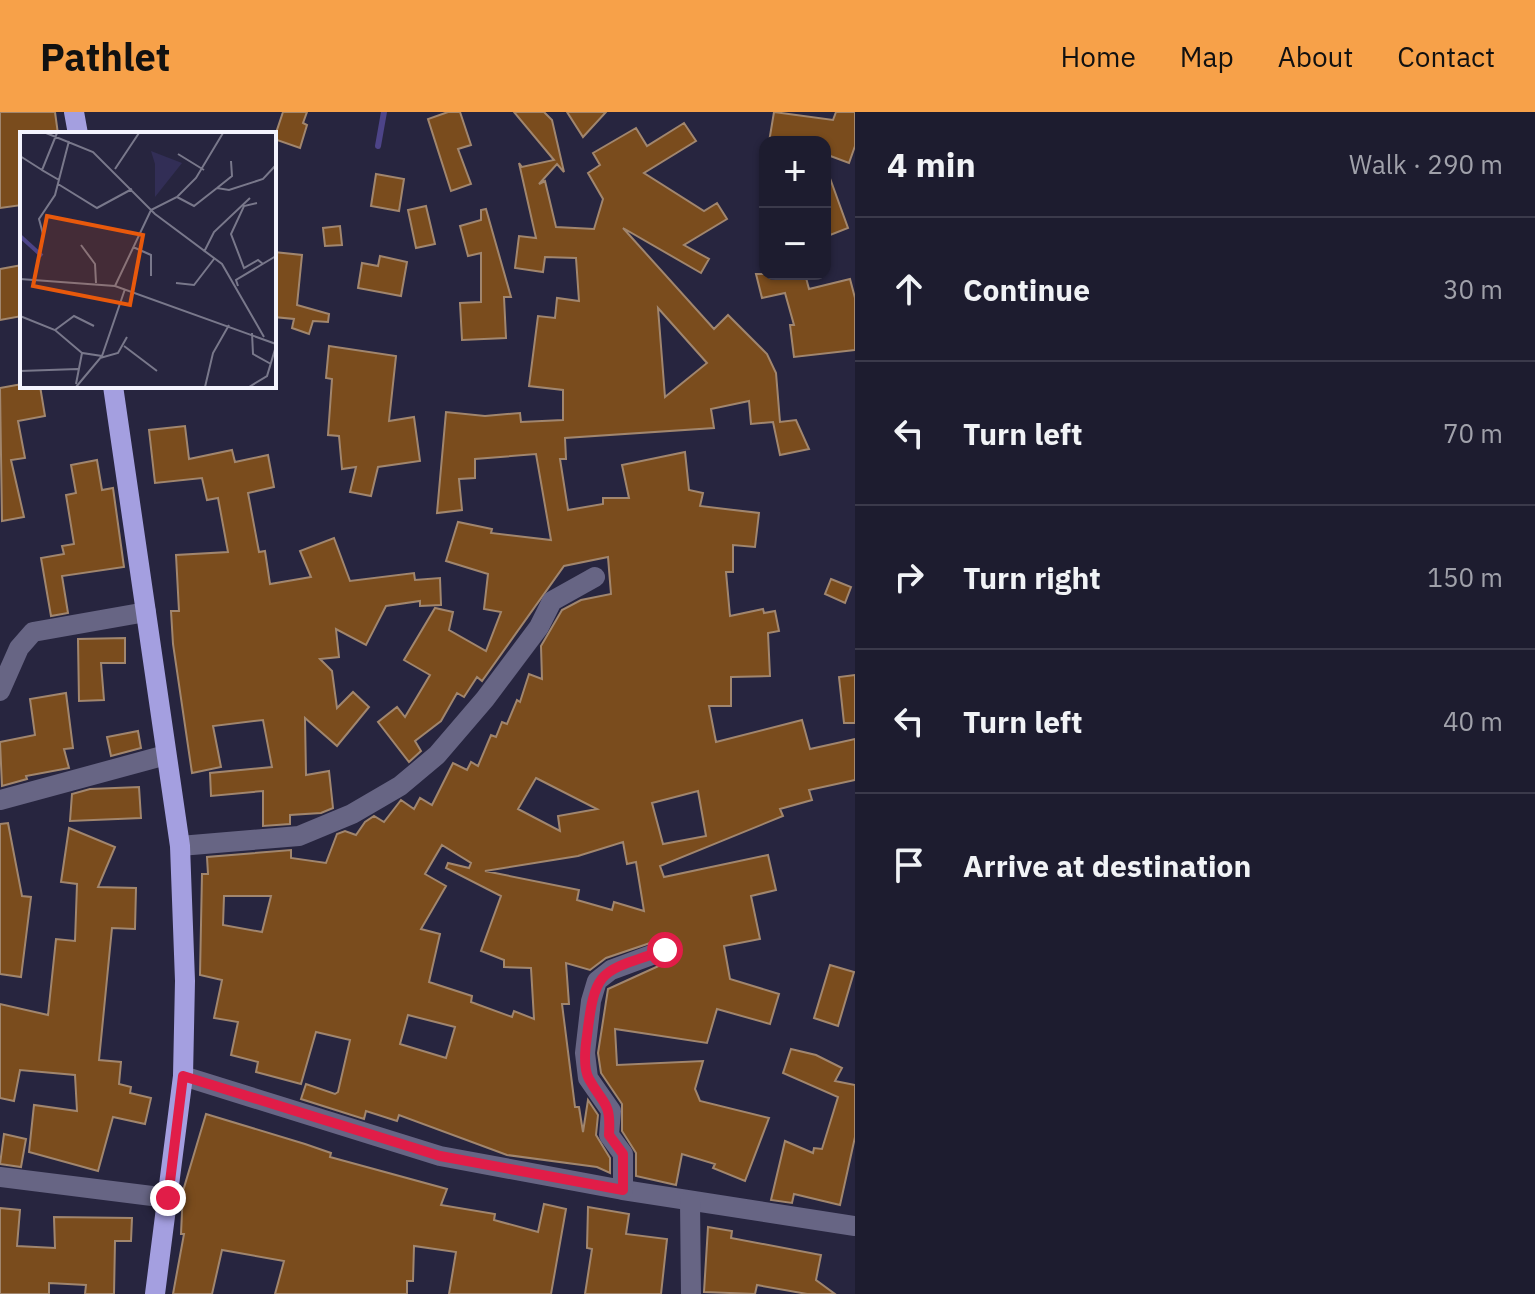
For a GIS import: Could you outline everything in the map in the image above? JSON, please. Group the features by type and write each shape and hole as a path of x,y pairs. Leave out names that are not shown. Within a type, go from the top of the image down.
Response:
{"main road":[{"path":"74,112 78,132"},
{"path":"113,388 180,846 185,981 183,1076 155,1294"}],"street":[{"path":"180,846 299,836 352,814 400,786 437,755 485,699 539,627 552,601 595,577"},
{"path":"0,691 19,648 33,632 146,612"},
{"path":"0,800 166,755"},
{"path":"623,1190 623,1154 609,1135 611,1111 588,1078 585,1053 591,1001 597,981 611,970 665,950"},
{"path":"183,1076 440,1156 623,1190 855,1226"},
{"path":"0,1177 168,1198"},
{"path":"690,1201 691,1294"}],"building":[{"path":"0,112 55,112 58,132 20,132 20,205 0,208"},
{"path":"283,112 307,112 303,123 307,125 300,148 276,140"},
{"path":"448,112 460,112 471,145 458,149 471,184 451,191 428,119"},
{"path":"514,112 544,112 552,120 564,172 557,164 539,184 545,181 556,227 594,229 603,199 588,173 600,165 593,153 636,128 647,146 684,123 696,141 644,173 704,211 717,203 727,219 684,245 709,259 701,273 623,228 714,329 728,315 767,354 776,373 780,422 796,420 809,449 780,455 773,422 751,424 749,401 711,409 714,428 565,438 566,459 560,459 568,510 603,504 603,498 629,498 622,465 685,452 689,490 703,493 700,506 759,513 755,547 733,545 733,572 726,572 730,616 763,609 764,613 775,611 779,631 768,633 770,676 731,677 731,706 709,706 716,742 802,720 810,749 855,739 855,780 809,790 812,800 780,809 783,816 660,866 664,877 768,855 776,890 751,896 760,939 724,946 730,979 779,994 770,1024 717,1009 707,1043 615,1029 617,1065 703,1061 695,1089 700,1101 769,1118 745,1181 713,1168 715,1164 682,1154 676,1185 636,1176 636,1153 622,1131 622,1104 601,1073 598,1053 608,989 674,959 677,946 668,937 606,958 590,970 566,963 569,1004 562,1004 575,1107 579,1107 583,1132 588,1100 598,1115 596,1135 610,1158 610,1173 597,1167 507,1155 399,1115 397,1121 366,1111 364,1119 301,1099 306,1084 335,1094 338,1092 350,1040 316,1032 301,1084 256,1072 258,1062 231,1055 238,1022 214,1018 222,980 200,975 202,874 208,874 207,857 291,850 291,858 326,863 337,834 345,831 356,835 365,822 374,816 384,822 401,800 414,809 420,798 432,805 453,763 467,770 471,762 478,766 491,735 496,737 502,722 507,724 517,700 520,702 529,674 542,679 541,646 562,610 581,600 611,594 608,557 564,566 482,681 477,677 464,697 457,693 441,721 415,741 421,751 409,762 378,722 397,707 405,717 430,675 404,660 435,608 453,612 449,630 486,651 501,612 484,609 488,574 446,561 458,522 492,529 491,533 551,540 536,454 475,459 475,478 459,479 462,510 437,513 446,412 485,416 520,413 521,422 563,420 563,390 529,386 538,316 555,318 557,298 579,301 576,258 545,257 543,272 515,268 519,236 536,238 519,163 522,167 554,160","holes":["658,308 707,363 665,397","536,778 597,809 558,816 560,831 518,809","698,791 706,836 663,844 652,803","623,842 627,864 636,862 644,911 614,902 612,910 577,900 579,890 485,871 578,856","442,845 471,863 469,868 448,863 446,868 501,896 481,951 504,960 504,967 531,968 534,1019 514,1011 512,1017 471,1002 472,996 429,982 440,934 421,929 446,886 425,874","224,896 271,896 262,932 223,925","408,1015 455,1027 446,1058 400,1044"]},
{"path":"567,112 606,112 583,137"},
{"path":"774,112 833,120 836,112 855,112 855,146 849,163 831,156 831,136 770,136"},
{"path":"376,174 404,179 399,211 371,206"},
{"path":"831,181 848,228 831,235"},
{"path":"426,206 435,244 416,248 408,210"},
{"path":"486,209 511,297 504,297 506,338 462,340 460,303 481,302 481,253 468,256 460,226 481,220 481,210"},
{"path":"340,226 342,245 325,246 323,228"},
{"path":"276,252 302,255 297,305 329,314 328,322 313,321 309,334 292,328 294,319 276,317"},
{"path":"380,256 407,262 401,296 358,288 362,263 378,266"},
{"path":"20,265 20,316 0,320 0,269"},
{"path":"756,274 759,274 759,280 807,280 809,289 850,279 855,298 855,350 794,357 790,325 794,325 785,293 762,298"},
{"path":"329,346 396,356 389,421 414,417 420,461 378,467 371,496 350,492 356,467 342,469 339,436 328,435 332,379 326,378"},
{"path":"20,384 20,388 40,388 45,416 18,421 25,458 11,460 24,517 2,521 0,388"},
{"path":"185,426 189,459 232,450 235,462 268,455 274,487 248,493 259,552 265,551 270,584 311,577 300,551 334,538 350,581 414,573 415,580 440,578 441,605 420,606 420,601 386,606 366,645 336,629 339,657 320,659 332,671 337,708 353,692 369,707 337,746 305,718 306,775 329,771 333,808 321,813 290,815 290,824 263,826 263,791 211,796 210,773 272,767 263,720 213,726 221,767 192,773 173,644 171,611 179,611 176,555 228,552 218,498 207,500 202,478 155,483 149,430"},
{"path":"97,460 102,490 113,488 124,567 62,576 68,613 51,616 41,558 64,554 62,546 74,544 66,495 76,493 71,465"},
{"path":"831,579 851,587 845,603 825,594"},
{"path":"125,638 125,663 101,663 104,700 79,701 78,639"},
{"path":"855,675 855,723 844,723 839,677"},
{"path":"66,693 73,748 64,749 69,768 26,776 27,779 2,786 0,742 35,735 30,699"},
{"path":"138,731 141,748 111,756 107,737"},
{"path":"139,787 141,818 70,821 72,794 90,789"},
{"path":"8,823 22,896 31,897 21,977 0,974 0,824"},
{"path":"69,828 115,847 98,887 136,888 135,929 112,928 99,1060 121,1062 119,1084 131,1087 130,1093 151,1098 145,1124 113,1117 98,1171 29,1152 34,1105 77,1111 75,1075 20,1070 14,1101 0,1098 0,1004 48,1015 56,939 75,941 77,884 61,882"},
{"path":"830,965 854,972 838,1026 814,1018"},
{"path":"791,1049 816,1055 842,1068 835,1081 855,1085 855,1137 840,1205 794,1194 792,1203 771,1200 785,1141 813,1153 814,1148 822,1149 838,1097 783,1073"},
{"path":"206,1114 331,1153 330,1157 447,1189 441,1205 495,1214 494,1220 538,1232 544,1204 566,1209 551,1294 449,1294 456,1252 414,1246 413,1281 407,1281 407,1294 275,1294 284,1261 222,1250 212,1294 173,1294 184,1234 181,1234 183,1191"},
{"path":"4,1134 26,1139 21,1167 0,1164"},
{"path":"588,1207 629,1214 626,1234 667,1239 661,1294 585,1294 592,1249 587,1248"},
{"path":"0,1208 20,1210 17,1246 55,1248 54,1217 132,1218 131,1241 115,1241 114,1294 85,1294 86,1285 49,1283 49,1294 0,1294"},
{"path":"708,1227 732,1231 731,1238 821,1255 816,1280 835,1294 807,1294 757,1285 755,1294 704,1292"}],"waterway":[{"path":"378,146 384,112"}],"route":[{"path":"168,1198 183,1076 440,1156 623,1190 623,1154 609,1135 611,1111 588,1078 585,1053 591,1001 597,981 611,970 665,950"}]}
